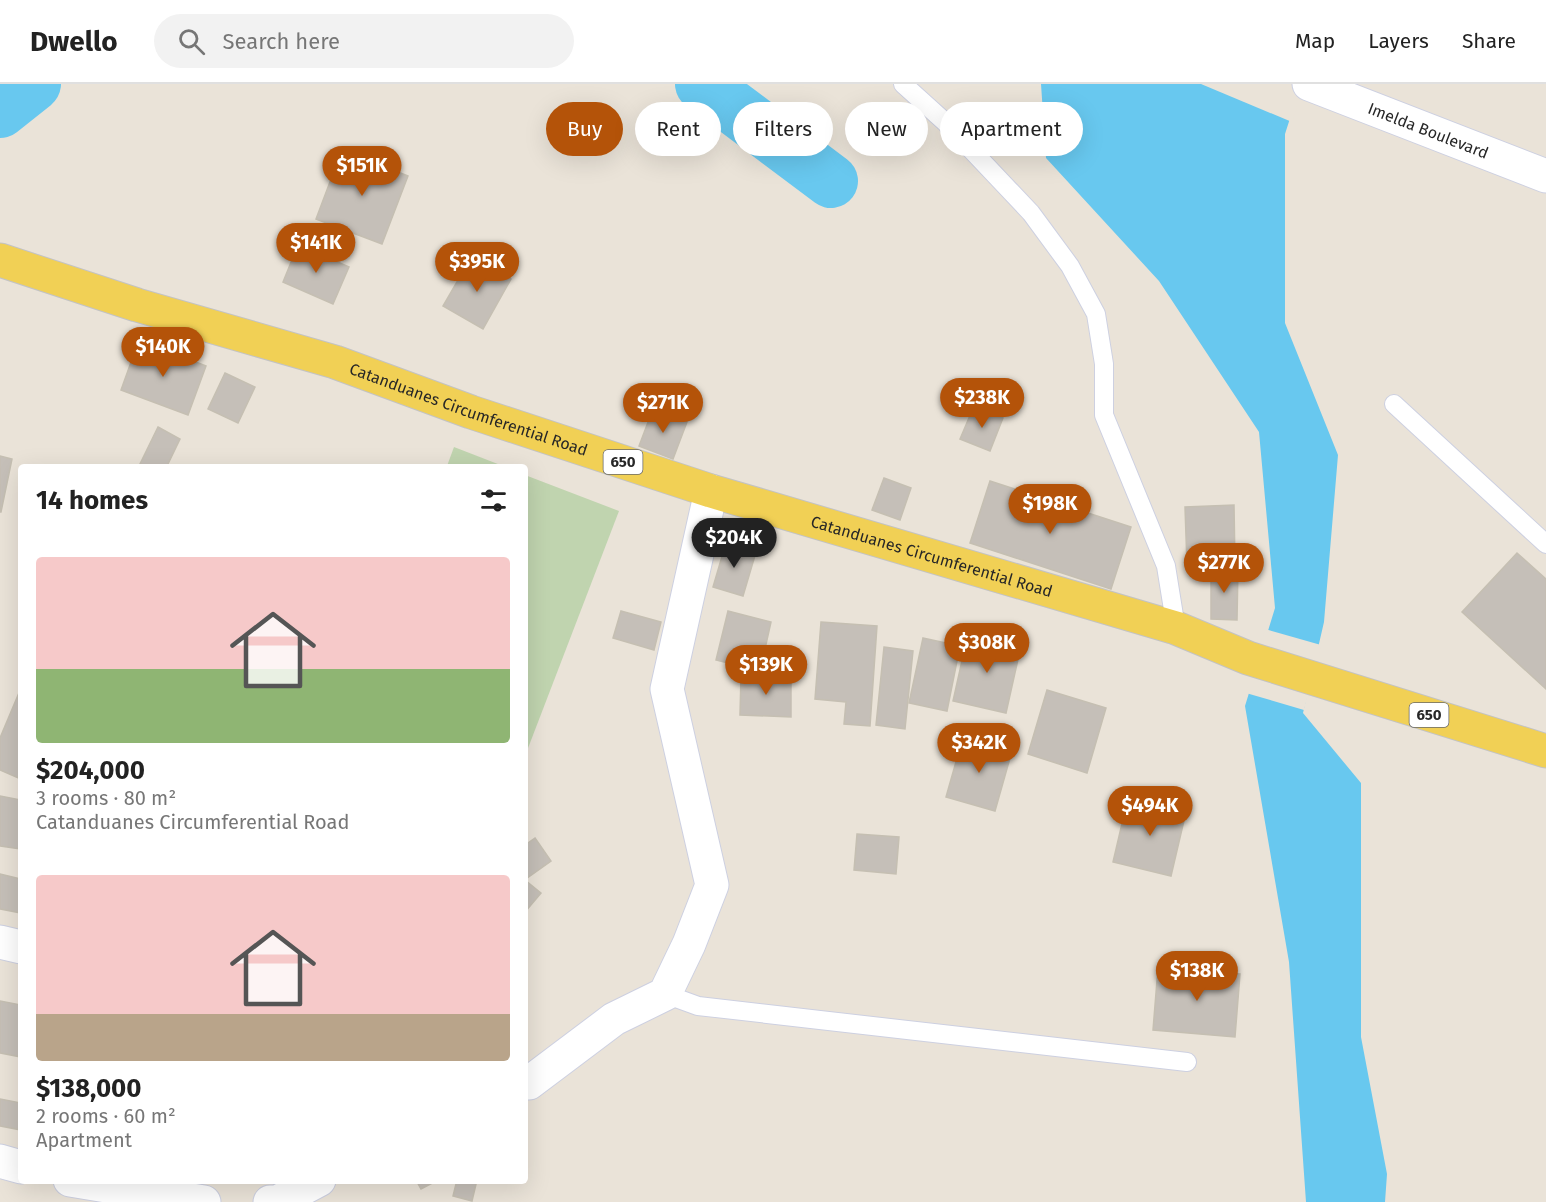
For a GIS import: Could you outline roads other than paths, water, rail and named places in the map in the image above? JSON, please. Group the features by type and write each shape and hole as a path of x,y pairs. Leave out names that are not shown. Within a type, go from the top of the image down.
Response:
{"main road":[{"name":"Catanduanes Circumferential Road","path":"0,260 137,305 335,362 471,412 711,491 1176,628 1248,658 1546,751"}],"street":[{"name":"Imelda Boulevard","path":"1309,84 1546,176"},
{"path":"528,1083 614,1019 665,994 689,944 712,885 667,689 711,491"},
{"path":"0,942 18,946"},
{"path":"0,1161 18,1166"},
{"path":"94,1184 204,1202"},
{"path":"270,1202 277,1202 311,1184"}],"lane":[{"path":"903,84 945,122 1031,213 1070,266 1096,314 1104,364 1104,415 1166,566 1176,628"},
{"path":"1394,404 1546,544"},
{"path":"665,994 698,1006 1187,1062"}],"water":[{"path":"1041,84 1301,84 1285,134 1285,323 1338,455 1324,622 1303,713 1361,783 1361,1037 1387,1174 1385,1202 1306,1202 1289,962 1245,706 1275,608 1259,432 1159,281 1046,158 1046,156 1083,156 1083,102 1042,102"}],"waterway":[{"path":"0,111 34,84"},
{"path":"702,84 831,181"}]}
